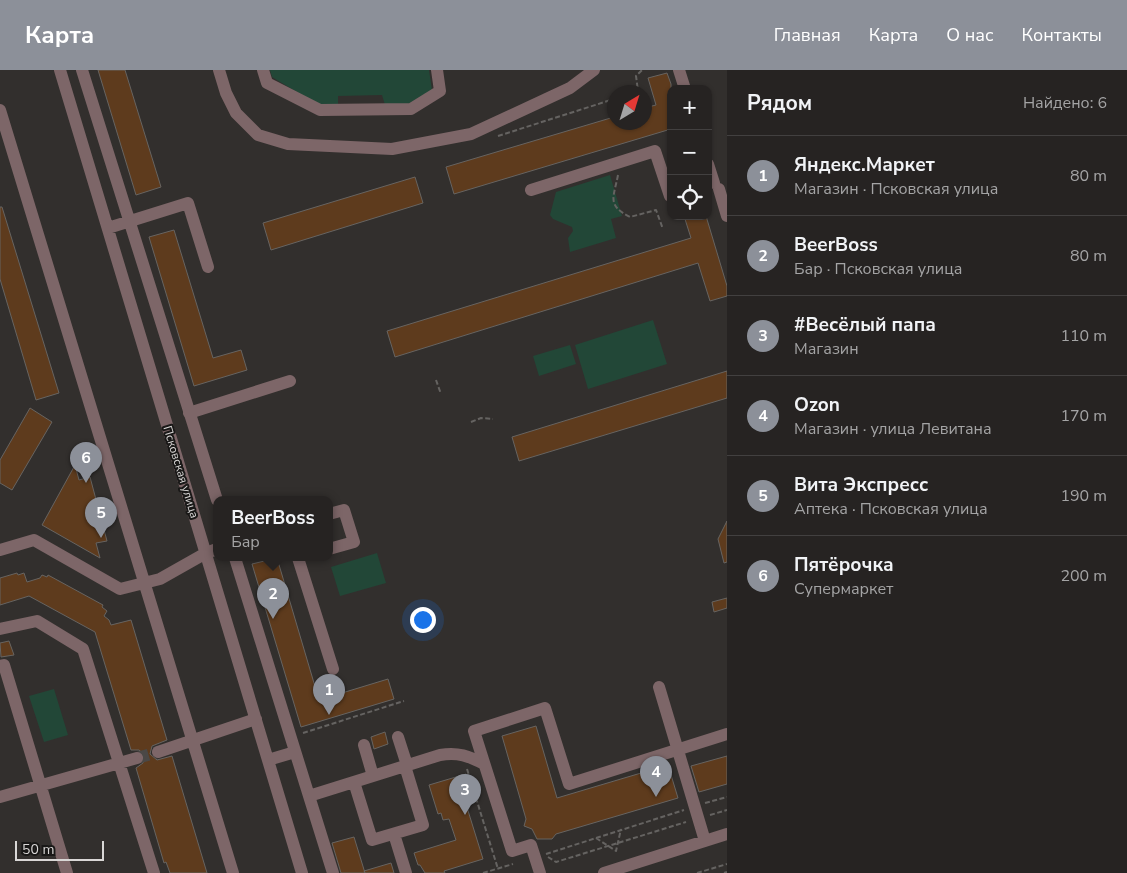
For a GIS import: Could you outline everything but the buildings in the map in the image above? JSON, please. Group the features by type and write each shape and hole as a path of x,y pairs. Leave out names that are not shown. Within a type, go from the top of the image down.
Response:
{"street":[{"name":"Псковская улица","path":"60,70 108,228 211,551"},
{"path":"82,70 216,496"},
{"path":"219,70 226,94 236,113 258,134 288,144 392,149 471,134 570,88 594,70"},
{"path":"263,70 267,82 320,110 411,109 440,91 436,70"},
{"path":"680,70 684,85"},
{"path":"0,110 233,873"},
{"path":"531,190 655,151 667,187"},
{"path":"712,175 727,216"},
{"path":"108,228 188,203 208,267"},
{"path":"189,413 290,381"},
{"path":"333,513 344,510 354,542 333,549"},
{"path":"0,550 34,540 120,589 160,579 211,551"},
{"name":"Псковская улица","path":"214,561 256,719 302,873"},
{"path":"236,561 333,873"},
{"path":"301,561 333,669"},
{"path":"0,629 37,621 84,649 154,873"},
{"path":"0,666 4,665 6,691 40,786 67,873"},
{"path":"659,687 705,841"},
{"path":"540,873 531,845 512,851 474,730 545,708 569,784 727,734"},
{"path":"158,752 256,719"},
{"path":"354,782 372,840 423,824 398,737"},
{"path":"364,745 373,776"},
{"path":"268,760 296,752"},
{"path":"309,796 454,753 469,756 484,764"},
{"path":"0,798 137,758"},
{"path":"394,834 406,873"},
{"path":"604,873 727,834"}],"path":[{"path":"637,85 636,76 642,70"},
{"path":"491,138 607,101"},
{"path":"620,162 613,194 613,204 618,211 630,217 656,210 663,229"},
{"path":"436,380 441,394"},
{"path":"471,422 481,418 493,418"},
{"path":"296,735 404,701"},
{"path":"466,766 498,869"},
{"path":"727,797 697,813 618,843 556,862 543,854 621,829 697,813 727,810"},
{"path":"596,838 616,851 621,829"},
{"path":"483,873 516,863"},
{"path":"698,873 727,864"}],"green space":[{"path":"270,70 429,70 432,90 408,104 385,105 382,95 338,96 338,106 320,106 272,77"},
{"path":"610,175 622,216 611,219 616,238 570,252 568,238 573,231 572,227 553,219 550,215 556,192"},
{"path":"653,320 667,364 588,389 575,345"},
{"path":"570,345 576,364 539,376 533,356"},
{"path":"377,553 386,583 340,596 331,567"},
{"path":"54,689 68,735 44,742 29,696"}],"tunnel":[{"path":"137,758 158,752"}],"place":[{"name":"Пятёрочка","path":"86,483"},
{"name":"Вита Экспресс","path":"101,538"},
{"name":"BeerBoss","path":"273,619"},
{"name":"Яндекс.Маркет","path":"329,715"},
{"name":"Ozon","path":"656,797"},
{"name":"#Весёлый папа","path":"465,815"}]}
